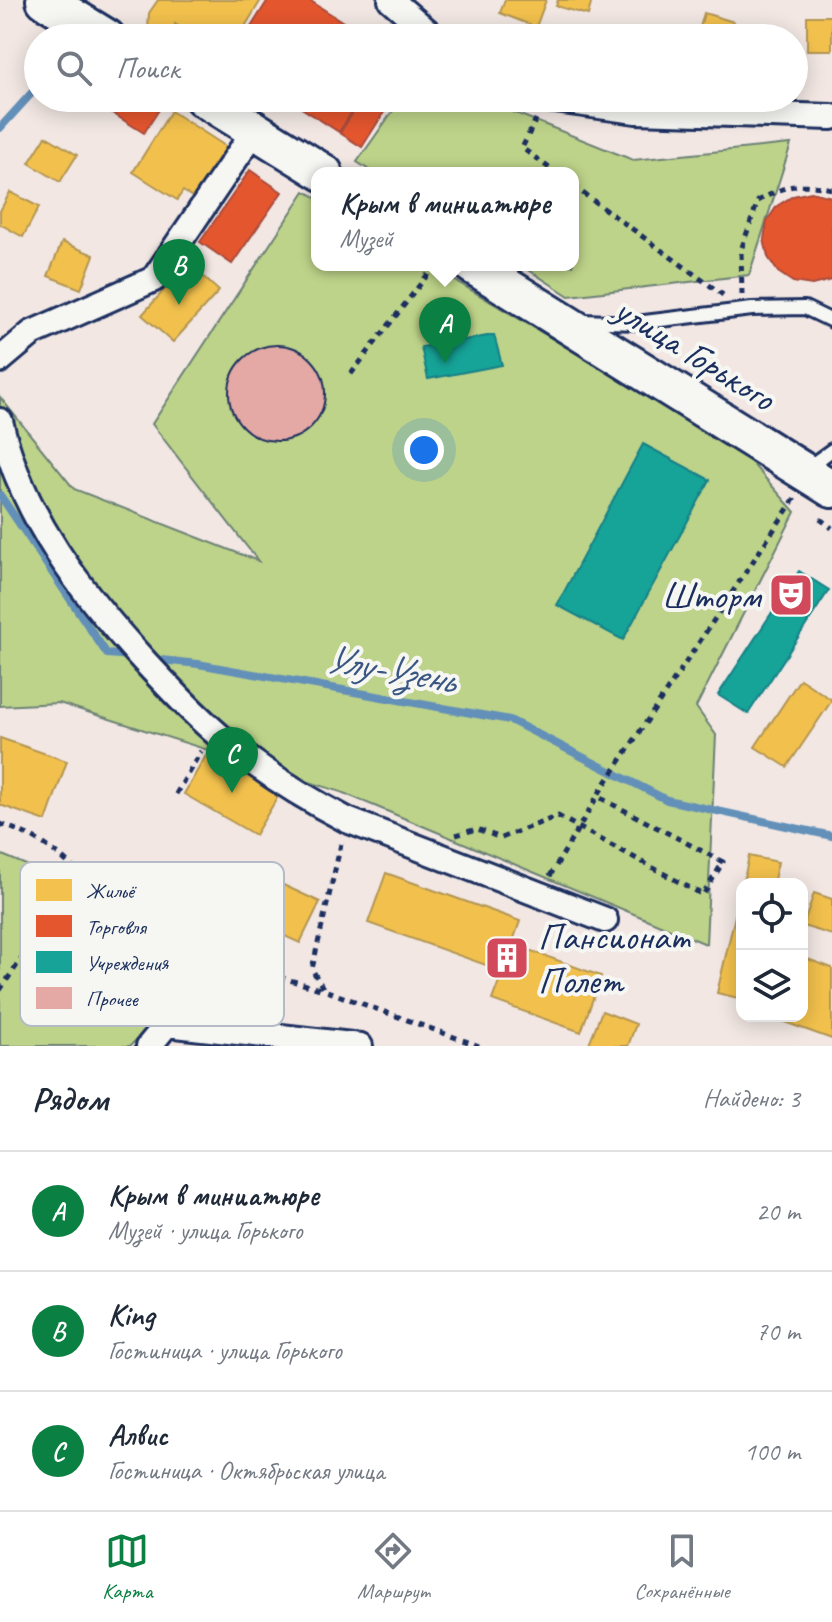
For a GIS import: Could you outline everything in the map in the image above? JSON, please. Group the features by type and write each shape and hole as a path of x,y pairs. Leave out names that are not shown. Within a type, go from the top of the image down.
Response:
{"main road":[{"path":"45,0 84,24"},
{"path":"226,112 314,167"},
{"name":"улица Горького","path":"482,271 820,471"}],"street":[{"path":"391,0 419,24"},
{"path":"669,112 832,117"},
{"path":"0,360 32,333 154,279 255,130"},
{"path":"0,421 9,459 53,547 104,617 175,694 243,755 312,801 347,820 605,920"},
{"path":"149,1046 163,1026"},
{"path":"218,1026 360,1046"}],"lane":[{"path":"562,321 636,323 743,310 805,308 832,321"}],"path":[{"path":"522,148 548,167"},
{"path":"743,310 741,250 758,201 780,189 802,183 832,189"},
{"path":"579,190 743,310"},
{"path":"351,374 430,271"},
{"path":"540,894 599,793 820,471"},
{"path":"176,794 214,729"},
{"path":"416,847 477,829 501,838 558,816 703,895 723,862 599,793"},
{"path":"324,990 312,969 347,820"},
{"path":"0,824 44,842 69,862"},
{"path":"0,990 20,961"},
{"path":"284,978 479,1046"}],"green space":[{"path":"392,112 513,112 633,160 791,144 749,275 569,296 530,271 579,271 579,167 365,167 357,162"},
{"path":"305,191 311,194 311,271 439,271 743,453 795,512 696,707 716,735 706,944 341,792 59,703 0,706 0,397 74,489 258,561 152,424"},
{"path":"0,854 20,862 20,1026 144,1026 144,1032 130,1046 0,1046"}],"building: Жильё":[{"path":"158,0 261,0 246,24 148,24 149,13"},
{"path":"505,0 546,0 537,24 528,24 500,13"},
{"path":"558,0 592,0 588,15 556,6"},
{"path":"704,13 734,22 733,24 701,24"},
{"path":"807,16 832,16 832,50 808,50"},
{"path":"170,112 233,151 208,191 201,187 194,198 183,191 177,200 133,172"},
{"path":"46,136 77,155 60,182 29,163"},
{"path":"10,192 39,207 23,237 0,224 0,211"},
{"path":"62,242 94,255 81,289 48,276"},
{"path":"188,263 219,291 173,342 142,315"},
{"path":"800,679 832,700 787,767 755,747"},
{"path":"0,738 67,761 46,821 0,805"},
{"path":"208,752 280,793 255,835 184,794"},
{"path":"749,856 778,862 774,878 744,878"},
{"name":"Пансионат Полет","path":"386,873 520,921 512,944 601,976 581,1032 492,1000 503,971 368,923"},
{"path":"284,885 320,902 300,943 284,936"},
{"path":"814,893 832,899 832,935 808,928 808,911"},
{"path":"736,912 736,998 717,993"},
{"path":"808,959 832,968 832,1039 785,1022 808,1022"},
{"path":"602,1011 636,1024 628,1046 588,1046"}],"building: Торговля":[{"path":"268,0 309,0 346,24 253,24"},
{"path":"110,112 158,112 144,133"},
{"path":"308,112 352,112 339,132"},
{"path":"353,112 384,112 362,147 340,133"},
{"path":"250,170 282,192 232,264 200,242"},
{"path":"811,192 832,197 832,280 812,285 793,282 778,272 768,257 764,239 767,221 777,206 793,196"}],"building: Учреждения":[{"path":"494,335 502,365 428,379 421,347"},
{"path":"643,444 710,480 623,640 557,605"},
{"path":"799,571 829,590 748,714 718,695"}],"building: Прочее":[{"path":"277,345 295,348 311,359 322,375 325,393 322,411 311,427 295,438 277,441 259,438 243,427 232,411 229,393 232,375 243,359 259,348"}],"waterway":[{"name":"Улу-Узень","path":"0,128 24,101"},
{"name":"Улу-Узень","path":"0,495 107,654 131,656"},
{"name":"Улу-Узень","path":"152,659 198,664 510,720 667,800 832,836"}],"place":[{"name":"King","path":"179,305"},
{"name":"Крым в миниатюре","path":"445,363"},
{"name":"Шторм","path":"791,595"},
{"name":"Алвис","path":"232,793"},
{"name":"Пансионат Полет","path":"507,958"}]}
